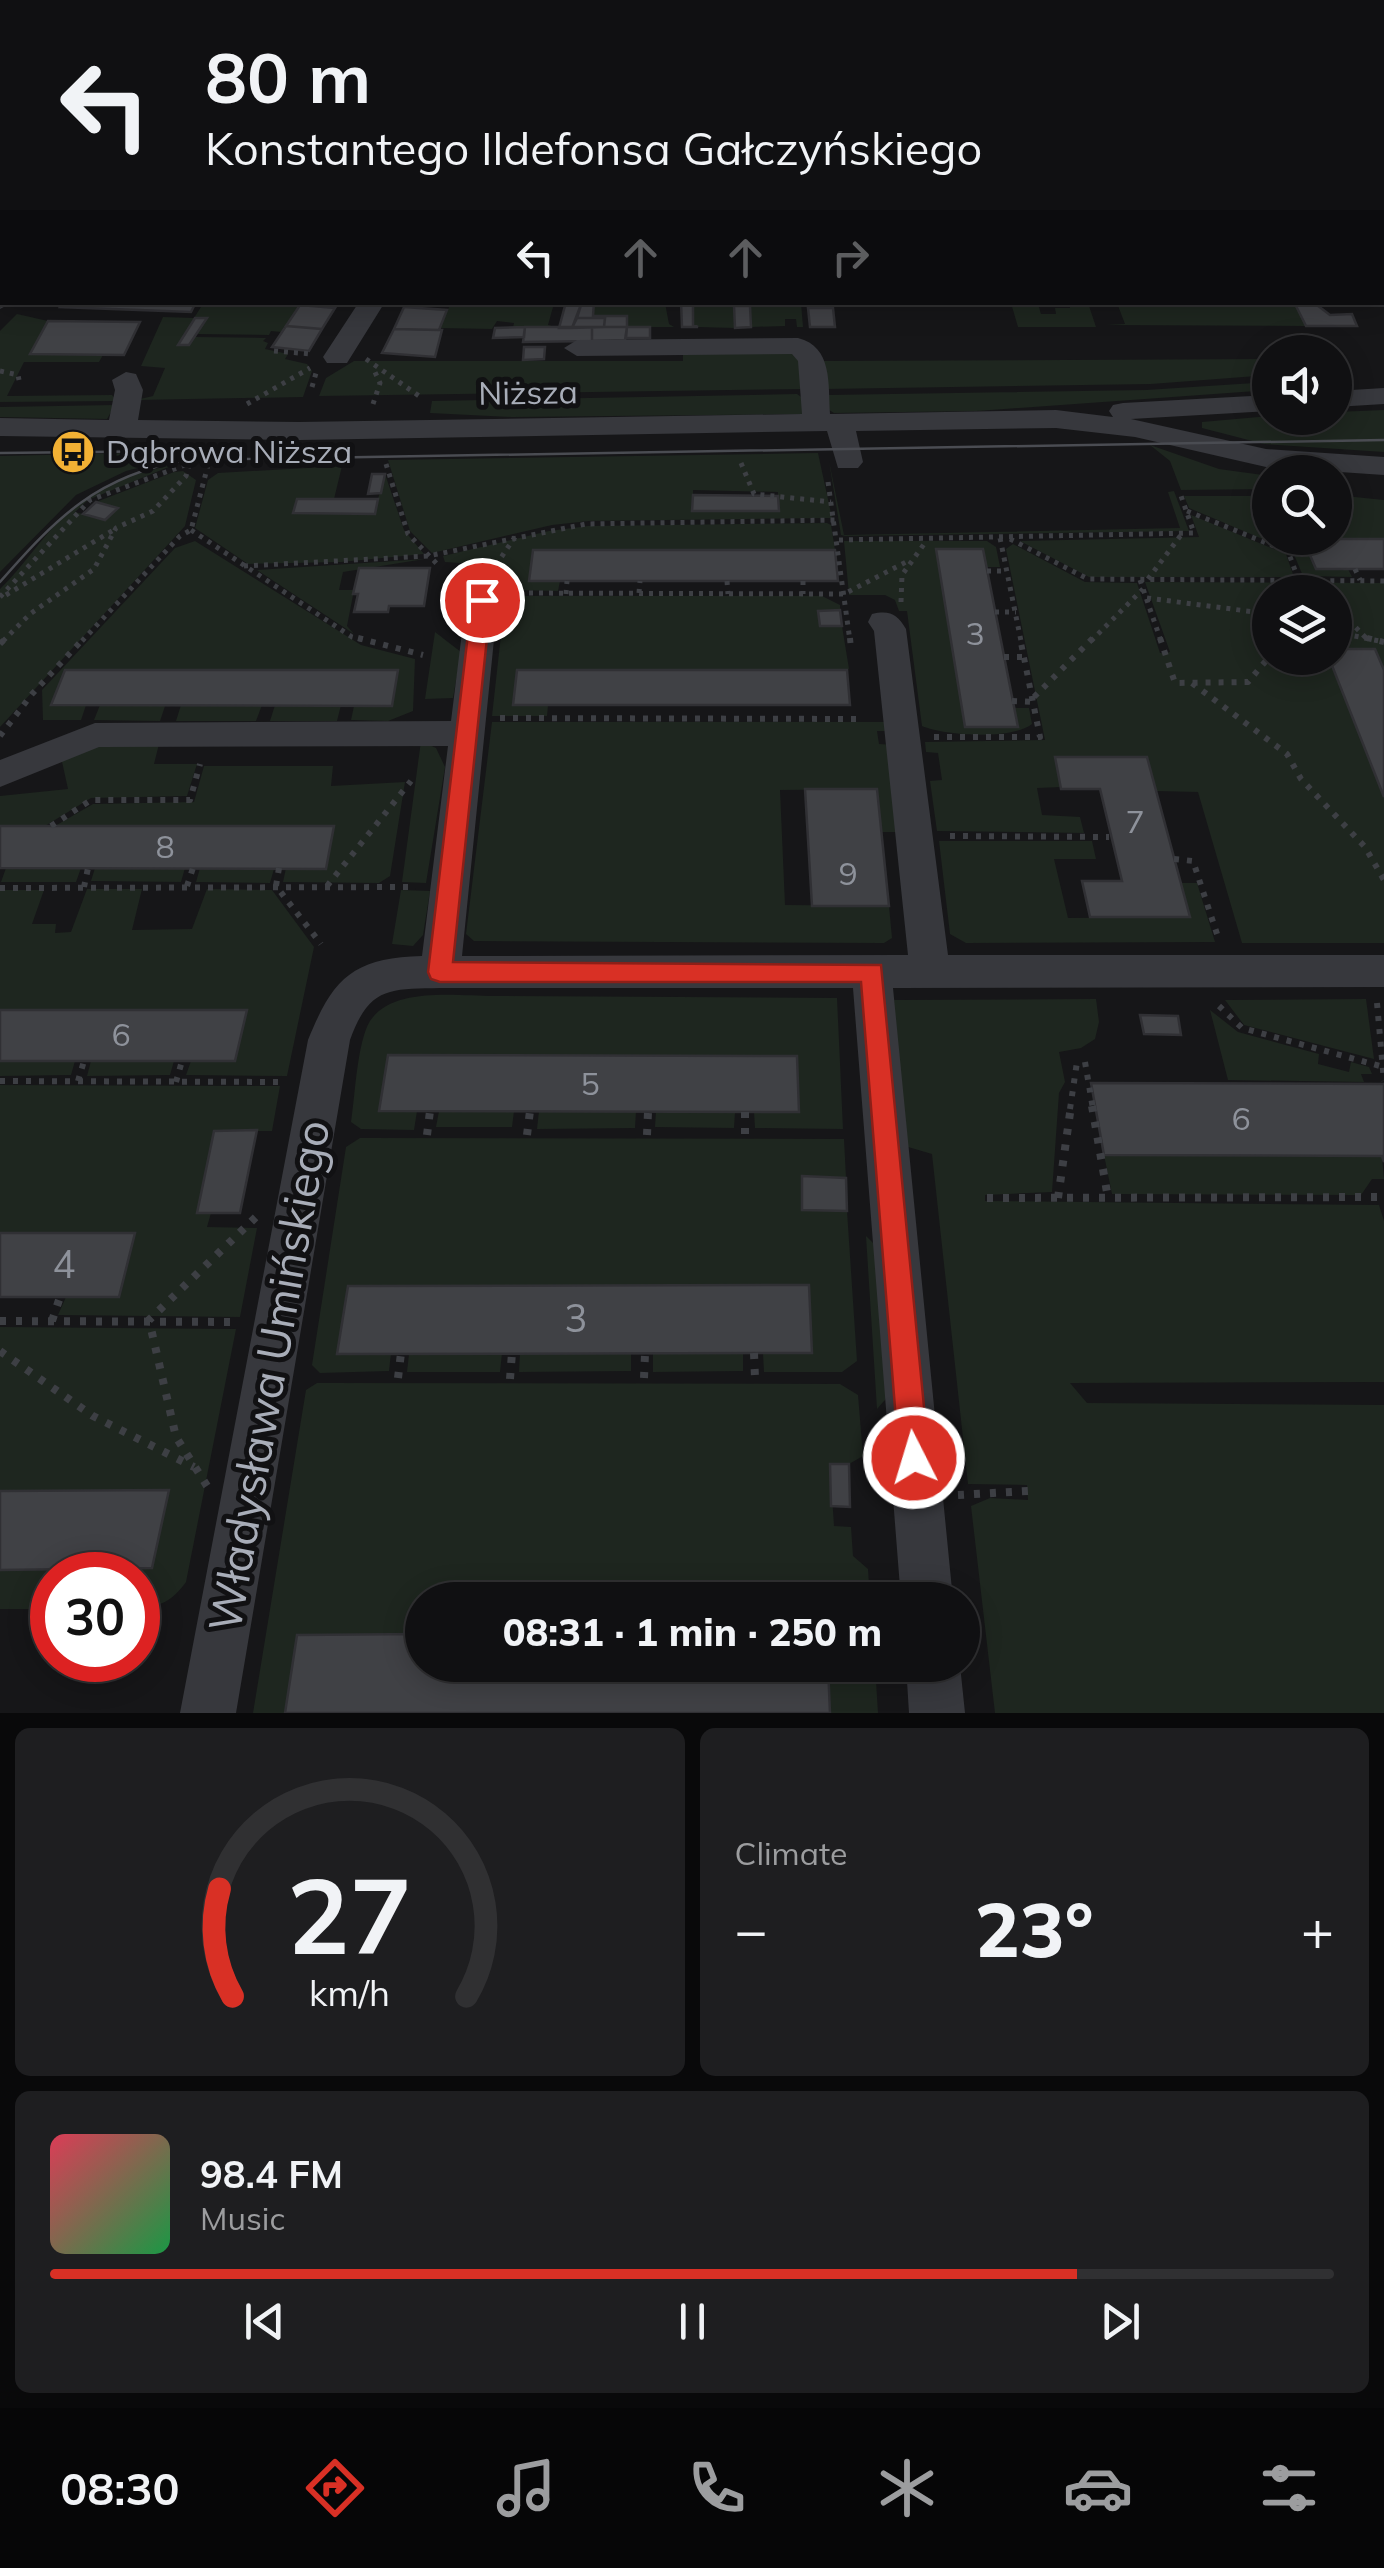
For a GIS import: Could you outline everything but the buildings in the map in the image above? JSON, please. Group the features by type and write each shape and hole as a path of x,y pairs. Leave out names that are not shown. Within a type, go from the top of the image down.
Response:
{"street":[{"path":"337,355 370,305"},
{"path":"577,348 798,346 808,352 812,361 829,423 848,462"},
{"path":"122,430 129,390 126,380"},
{"path":"1352,399 1384,396"},
{"name":"Niższa","path":"0,428 299,431 1056,419 1172,422 1252,407"},
{"name":"Niższa","path":"1172,422 1266,458 1384,466"},
{"path":"492,597 467,726 440,972 930,971 1380,984"},
{"path":"894,617 890,628 930,971"},
{"path":"0,774 95,735 467,726"},
{"name":"Władysława Umińskiego","path":"208,1713 329,1040 346,998 367,978 390,973 440,972"},
{"path":"872,972 925,1582"},
{"path":"934,1682 937,1713"}],"path":[{"path":"274,351 337,355 374,368 422,398"},
{"path":"237,410 318,365 312,387"},
{"path":"368,412 380,383 374,368"},
{"path":"0,372 18,375 19,380"},
{"path":"829,423 832,502 852,649"},
{"path":"741,463 754,495 778,494 800,503 832,502"},
{"path":"386,464 408,534 438,566"},
{"path":"0,736 4,722 180,536 191,530 208,465"},
{"path":"187,466 186,476 152,511 116,528 0,598 90,500 187,466"},
{"path":"839,540 1194,533 1180,494"},
{"path":"1186,511 1252,537"},
{"path":"244,566 432,556 586,524 835,520"},
{"path":"0,644 30,614 94,570 116,528"},
{"path":"191,530 352,636 424,656"},
{"path":"1148,580 1146,577 1182,534"},
{"path":"496,566 516,536"},
{"path":"921,737 1040,737 1000,538"},
{"path":"1009,538 1088,579 1252,580"},
{"path":"492,597 844,594 906,562 928,539"},
{"path":"894,617 906,562"},
{"path":"1355,569 1360,580"},
{"path":"987,571 1006,571"},
{"path":"1140,580 1162,652 1176,682 1248,682 1254,675"},
{"path":"1352,580 1384,581"},
{"path":"566,594 567,581"},
{"path":"639,594 640,581"},
{"path":"728,581 728,594"},
{"path":"803,581 803,594"},
{"path":"1012,701 1034,700 1143,589"},
{"path":"1147,598 1252,612"},
{"path":"995,612 1016,612"},
{"path":"1352,624 1368,640"},
{"path":"1352,636 1384,642"},
{"path":"1004,657 1025,657"},
{"path":"1192,682 1287,754 1301,778 1365,847 1384,880"},
{"path":"555,718 556,705"},
{"path":"634,719 635,705"},
{"path":"730,705 730,719"},
{"path":"809,706 810,719"},
{"path":"467,726 555,718 858,719"},
{"path":"51,826 91,800 190,800 209,735"},
{"path":"327,886 411,781"},
{"path":"934,836 1109,838"},
{"path":"1174,859 1193,861 1221,948"},
{"path":"84,887 88,868"},
{"path":"187,886 192,868"},
{"path":"276,886 280,868"},
{"path":"276,886 321,944"},
{"path":"0,888 449,888"},
{"path":"1380,984 1380,1066 1384,1081"},
{"path":"1207,994 1242,1028 1380,1066"},
{"path":"78,1081 84,1061"},
{"path":"176,1082 182,1061"},
{"path":"1058,1198 1081,1062 1108,1198"},
{"path":"0,1081 292,1082"},
{"path":"427,1135 430,1111"},
{"path":"527,1135 530,1112"},
{"path":"647,1135 648,1112"},
{"path":"745,1112 745,1135"},
{"path":"988,1198 1384,1197"},
{"path":"149,1320 267,1207"},
{"path":"52,1320 60,1297"},
{"path":"0,1320 245,1322"},
{"path":"149,1320 176,1437 210,1491"},
{"path":"0,1351 83,1414 150,1451 194,1467"},
{"path":"510,1378 512,1353"},
{"path":"754,1353 754,1378"},
{"path":"398,1378 401,1354"},
{"path":"644,1378 645,1354"},
{"path":"917,1497 1028,1490"}],"shaded area":[{"path":"300,305 282,332 196,334 207,319 195,318 179,344 189,345 195,337 266,338 265,349 288,354 285,359 307,364 312,371 303,397 136,400 153,396 165,368 141,366 163,317 194,318 201,307"},
{"path":"450,305 566,305 553,307 548,325 559,328 513,328 514,323 497,321 492,329 439,328"},
{"path":"594,305 665,305 669,324 674,327 627,327 627,316 593,316"},
{"path":"693,305 734,305 735,328 693,325"},
{"path":"749,305 801,305 803,327 797,327 796,319 785,319 785,326 751,327"},
{"path":"1012,305 1038,305 1041,314 1056,314 1055,308 1089,305 1096,327 1018,327"},
{"path":"1118,305 1295,305 1306,326 1106,325 1125,324"},
{"path":"17,314 48,321 31,354 103,355 99,362 24,362 7,396 112,395 117,401 0,402 0,331"},
{"path":"683,350 795,353 802,361 805,389 319,396 326,378 354,361 683,361"},
{"path":"1252,359 1252,376 1151,384 825,389 823,361"},
{"path":"1252,383 1252,391 977,411 834,413 826,408 829,395 1146,390"},
{"path":"797,394 804,399 805,414 512,417 430,413 432,401"},
{"path":"115,405 107,419 0,417 0,407"},
{"path":"1384,410 1384,452 1264,444 1202,428 1202,422 1252,418 1252,435 1352,435 1352,411"},
{"path":"1150,445 1219,469 1252,474 1252,489 1181,490 1170,461"},
{"path":"179,452 177,458 126,471 76,495 0,572 0,456"},
{"path":"818,453 832,518 589,521 552,525 432,553 410,531 388,460","holes":["693,490 778,492 778,511 693,511"]},
{"path":"829,461 844,535 1180,528 1168,492 1174,491 1189,531 845,536 841,535"},
{"path":"176,464 88,500 75,512 105,520 117,508 96,502 174,472 183,471 196,480 185,526 0,727 0,589 75,506 116,483"},
{"path":"342,466 334,499 297,499 293,513 378,499 385,474 404,530 424,554 341,562 248,564 195,528 208,480 218,473"},
{"path":"1184,496 1252,496 1252,535 1189,508"},
{"path":"1352,497 1384,500 1384,539 1348,569 1351,575 1303,575 1294,555 1352,555"},
{"path":"1191,515 1252,540 1252,555 1286,555 1293,575 1089,577 1020,541 1199,537"},
{"path":"831,525 835,550 533,550 560,581 558,591 510,590 503,566 445,562 443,556 549,531 588,526"},
{"path":"195,541 361,645 415,659 413,711 388,721 351,720 354,706 392,705 398,670 52,705 86,705 81,720 43,720 42,690 175,548"},
{"path":"844,541 987,541 996,547 1000,567 986,567 982,549 936,550 965,726 1017,727 1014,708 1029,708 1032,724 1010,732 978,735 922,726 907,611 899,611 895,600 885,595 849,595"},
{"path":"1013,544 1085,582 1137,583 1160,653 1170,652 1145,582 1252,582 1252,675 1336,675 1384,797 1384,943 1242,943 1198,792 1156,791 1147,757 1055,757 1061,787 1037,788 1042,815 1080,817 1084,833 937,831 930,781 942,780 938,753 926,752 925,742 1045,740 1006,549"},
{"path":"425,559 343,572 339,590 354,590 347,626 354,634 257,570"},
{"path":"1352,583 1384,583 1384,670 1375,649 1352,649"},
{"path":"822,596 840,605 840,610 818,611 820,626 842,626 849,669 518,670 513,705 548,705 547,716 492,716 505,599"},
{"path":"435,632 461,652 453,698 425,699"},
{"path":"100,705 165,706 160,721 94,720"},
{"path":"181,705 262,705 256,721 176,721"},
{"path":"275,705 341,705 337,721 270,721"},
{"path":"492,722 896,722 898,731 877,731 879,744 894,745 904,832 881,832 876,789 780,790 785,905 889,906 892,938 884,943 474,941 466,934"},
{"path":"160,740 154,764 197,764 187,796 91,798 45,826 0,826 0,796 68,789 61,757 105,741"},
{"path":"421,741 436,748 445,767 426,883 402,882"},
{"path":"204,766 333,766 331,786 405,782 390,876 379,883 283,882 286,868 326,868 334,826 55,826 93,804 194,802"},
{"path":"939,841 1092,841 1096,859 1054,859 1068,918 1189,917 1181,883 1197,883 1215,942 966,943 950,934"},
{"path":"6,868 81,868 76,882 1,882"},
{"path":"95,868 185,868 181,882 91,881"},
{"path":"200,868 274,869 270,883 196,882"},
{"path":"87,889 142,889 132,930 192,929 207,889 272,890 314,947 287,1076 186,1075 191,1061 235,1061 246,1010 0,1010 0,890 44,890 32,924 56,924 55,933 71,932"},
{"path":"401,890 430,891 423,935 413,946 392,944"},
{"path":"430,995 837,998 843,1129 755,1128 754,1112 388,1055 379,1110 417,1111 414,1130 361,1129 351,1122 366,1030 381,1010 395,1002"},
{"path":"1096,999 1099,1022 1095,1039 1081,1048 1059,1052 1065,1082 1059,1093 1052,1192 985,1195 985,1201 1379,1205 1384,1221 1384,1382 1070,1383 1087,1403 1384,1405 1384,1713 995,1713 971,1506 990,1498 1028,1500 1027,1485 968,1484 932,1154 898,1144 894,1000"},
{"path":"1366,999 1374,1059 1244,1025 1225,1000"},
{"path":"1210,1010 1238,1032 1319,1054 1318,1064 1349,1072 1351,1062 1369,1067 1372,1074 1361,1074 1364,1082 1228,1080"},
{"path":"0,1061 75,1061 71,1075 0,1076"},
{"path":"91,1061 174,1061 170,1075 87,1076"},
{"path":"0,1085 280,1086 272,1131 214,1131 197,1212 211,1213 207,1227 257,1228 240,1317 58,1315 66,1297 0,1233"},
{"path":"439,1111 514,1111 512,1127 436,1127"},
{"path":"539,1111 636,1111 635,1128 537,1129"},
{"path":"656,1111 735,1112 734,1128 655,1127"},
{"path":"360,1138 844,1139 846,1178 803,1176 803,1210 847,1211 857,1361 842,1372 764,1372 763,1353 808,1285 348,1286 337,1353 391,1353 389,1371 320,1373 312,1365 346,1147"},
{"path":"1104,1155 1382,1156 1384,1179 1372,1179 1361,1195 1112,1194"},
{"path":"866,1236 874,1244 892,1392 877,1409"},
{"path":"0,1327 236,1329 186,1582 165,1602 160,1604 160,1552 155,1552 169,1490 0,1491"},
{"path":"502,1353 500,1372 407,1372 409,1354"},
{"path":"520,1353 631,1353 631,1371 519,1372"},
{"path":"653,1353 743,1353 743,1371 653,1372"},
{"path":"317,1383 840,1384 858,1395 863,1456 849,1464 830,1464 834,1526 851,1527 853,1556 868,1569 869,1582 405,1582 405,1634 297,1635 285,1713 253,1713 306,1390"},
{"path":"0,1570 30,1570 30,1609 0,1609"},
{"path":"829,1682 876,1682 878,1713 830,1713"}],"tram line":[{"path":"0,582 82,502 128,476 187,460 1384,440"},
{"path":"0,453 179,451"}],"place":[{"name":"Dąbrowa Niższa","path":"73,452"}],"route":[{"path":"482,600 440,972 872,972 914,1458"}]}
